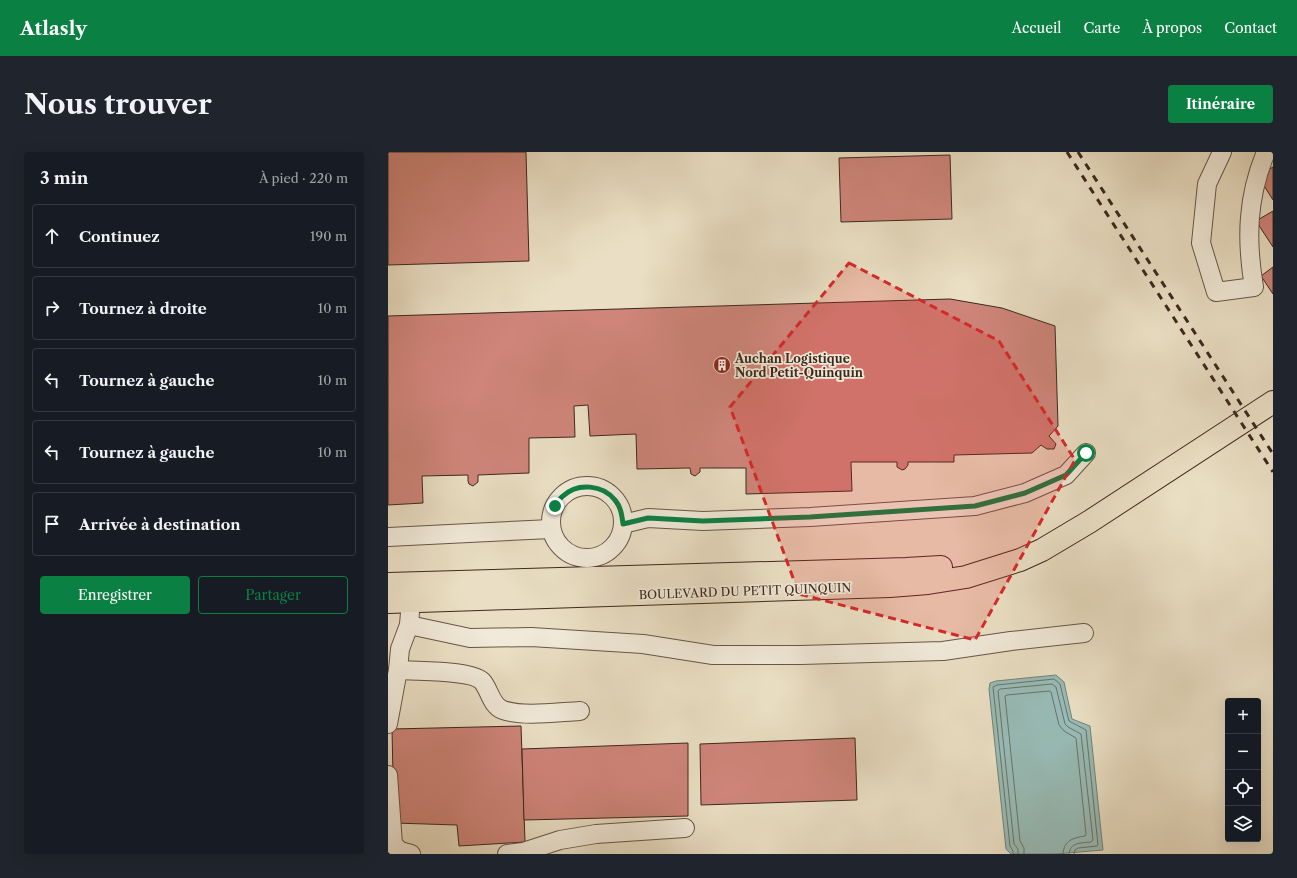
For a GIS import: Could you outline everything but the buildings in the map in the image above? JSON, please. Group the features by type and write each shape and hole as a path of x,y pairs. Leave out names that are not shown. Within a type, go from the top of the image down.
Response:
{"main road":[{"name":"BOULEVARD DU PETIT QUINQUIN","path":"388,602 411,592 906,569 975,562 1042,541 1089,522 1273,402"},
{"name":"BOULEVARD DU PETIT QUINQUIN","path":"388,584 411,592"}],"lane":[{"path":"1222,152 1208,184 1201,243 1216,292 1254,288 1248,239 1253,191 1259,169 1266,152"},
{"path":"623,524 648,518 703,521 802,518 975,506 1025,493 1066,475 1086,453"},
{"path":"584,486 596,488 607,493 616,501 621,512 623,524 621,535 615,545 606,553 595,558 584,558 572,555 563,549 555,540 551,529 551,517 555,506 562,496 572,489 584,486"},
{"path":"388,536 551,529"},
{"path":"388,724 398,670 400,649 409,625 411,592"},
{"path":"409,625 470,638 530,637 643,644 713,655 801,655 943,651 1011,641 1084,633"},
{"path":"398,670 470,675 482,681 495,705 503,710 523,713 580,711"},
{"path":"388,775 393,844 400,851 411,854"},
{"path":"507,854 523,852 560,840 596,834 685,828"}],"highlighted area":[{"path":"849,263 999,341 1075,460 975,640 799,594 730,407"}],"water":[{"path":"1056,675 1064,682 1072,719 1090,726 1103,850 1056,854 1011,854 1006,849 989,689 990,683 996,681"}],"railway":[{"path":"1067,152 1273,472"},
{"path":"1078,152 1273,454"}],"place":[{"name":"Auchan Logistique Nord Petit-Quinquin","path":"722,365"}],"route":[{"path":"555,506 562,496 572,489 584,486 596,488 607,493 616,501 621,512 623,524 648,518 703,521 810,517 975,506 1025,493 1066,475 1086,453"}]}
